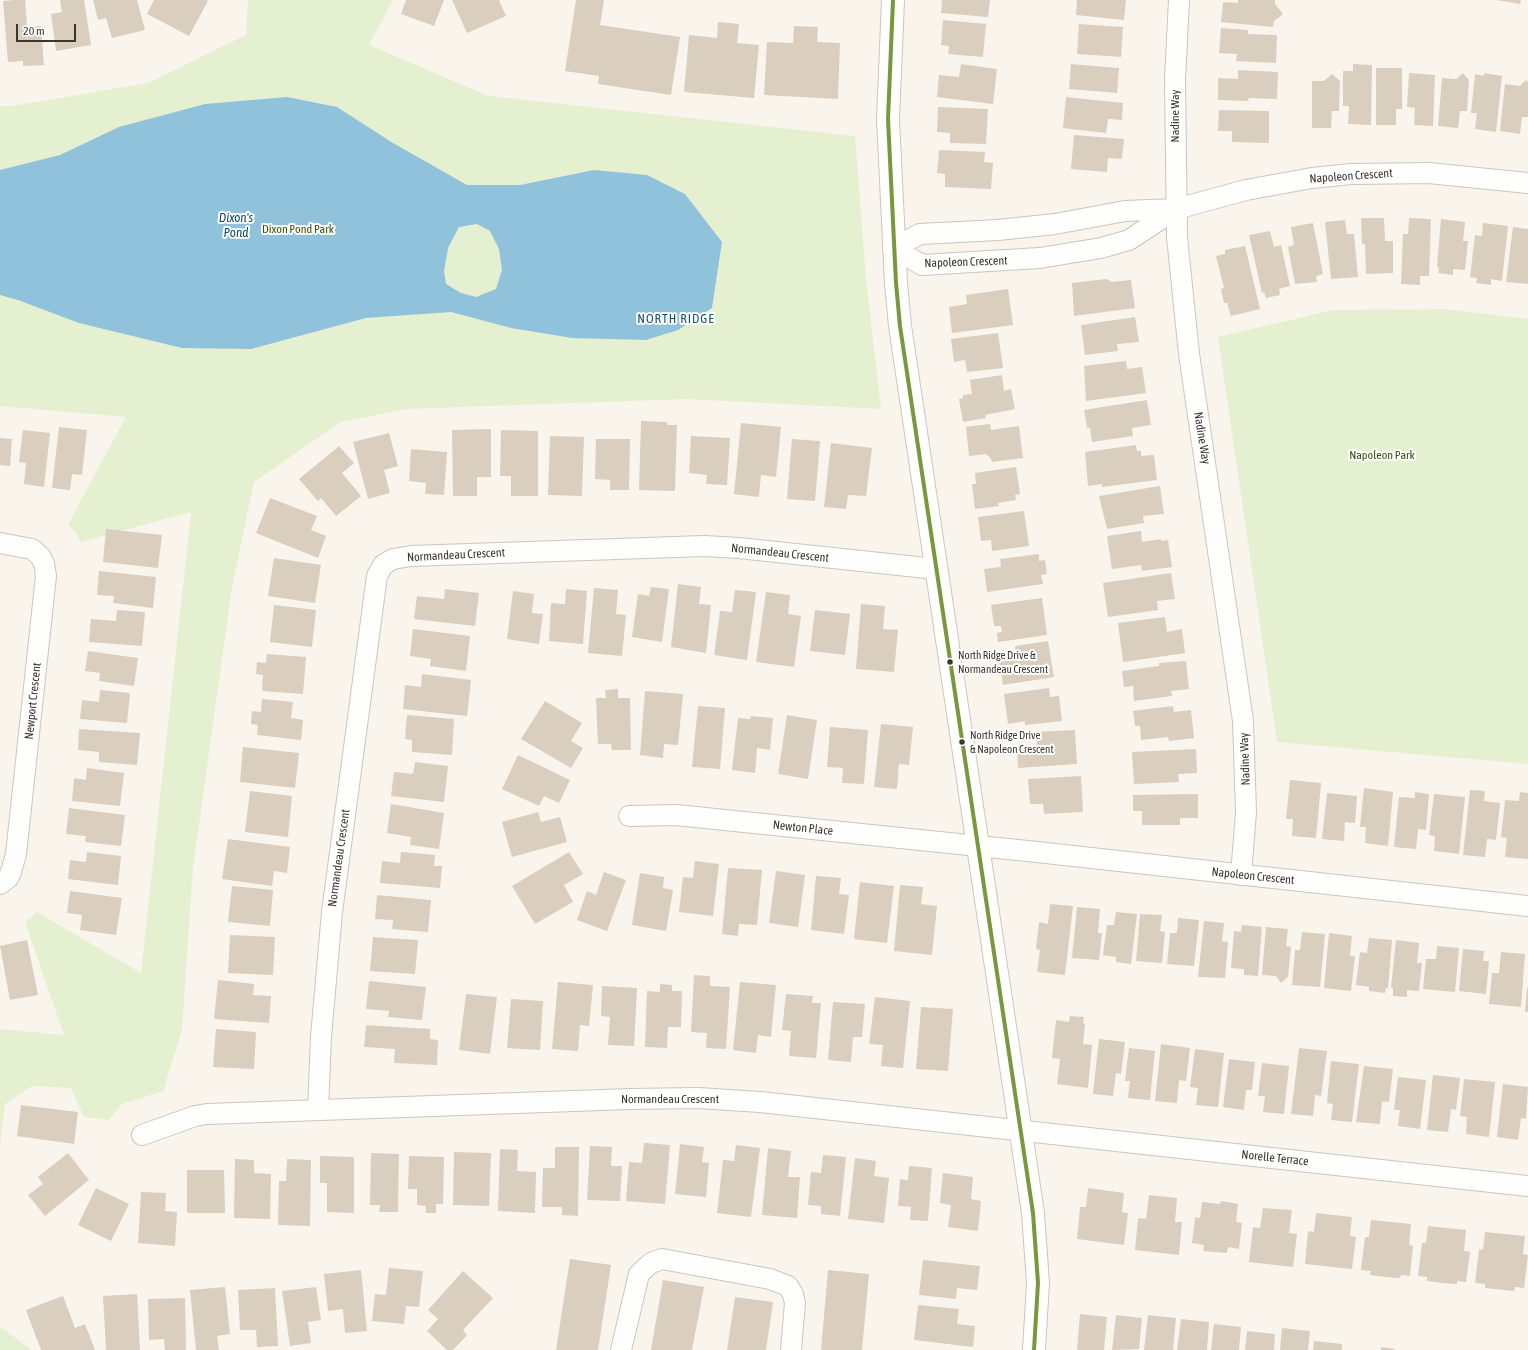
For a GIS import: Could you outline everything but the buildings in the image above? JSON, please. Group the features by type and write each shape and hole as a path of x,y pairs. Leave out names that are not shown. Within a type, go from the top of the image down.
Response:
{"street":[{"path":"893,0 888,119 893,248 900,326 1033,1213 1037,1257 1037,1311 1034,1350"},
{"name":"Nadine Way","path":"1179,0 1175,80 1176,209 1180,279 1189,354 1243,721 1246,812 1242,875"},
{"name":"Napoleon Crescent","path":"893,248 920,234 998,230 1055,224 1125,211 1176,209 1273,184 1351,174 1429,173 1528,183"},
{"name":"Napoleon Crescent","path":"893,248 922,265 1040,258 1101,248 1129,240 1176,209"},
{"name":"Newport Crescent","path":"0,543 32,549 40,556 44,563 46,576 16,854 8,878 0,884"},
{"name":"Normandeau Crescent","path":"318,1110 321,1037 332,912 377,576 383,565 393,559 411,556 704,546 739,548 936,569"},
{"name":"Newton Place","path":"629,816 676,815 977,846"},
{"name":"Napoleon Crescent","path":"977,846 1528,906"},
{"name":"Normandeau Crescent","path":"142,1135 195,1116 207,1114 698,1098 760,1102 1021,1131"},
{"name":"Norelle Terrace","path":"1021,1131 1528,1186"},
{"path":"621,1350 639,1274 651,1263 662,1259 770,1279 788,1286 793,1294 795,1303 791,1350"}],"green space":[{"name":"Dixon Pond Park","path":"248,0 393,0 369,45 489,96 855,136 866,278 881,409 687,399 406,409 341,422 254,482 232,587 193,868 182,1030 163,1091 122,1104 109,1120 84,1117 71,1088 32,1086 5,1104 0,1146 0,1029 64,1035 25,922 37,912 141,973 191,512 80,542 77,534 68,524 126,417 0,406 0,106 12,106 148,83 246,35"},
{"name":"Napoleon Park","path":"1445,309 1528,319 1528,764 1277,742 1218,337 1333,310"},
{"path":"0,1326 31,1350 0,1350"}],"water":[{"name":"Dixon's Pond","path":"287,97 337,107 393,143 467,185 520,185 594,170 647,175 685,194 722,242 712,308 678,330 646,340 572,338 511,328 451,312 366,318 251,349 182,348 79,323 18,300 0,295 0,170 60,155 119,127 205,104","holes":["477,224 490,231 499,249 502,270 496,289 476,297 461,293 446,284 444,271 448,248 459,227"]}],"transit line":[{"path":"893,0 888,119 896,283 900,326 1033,1213 1038,1283 1034,1350"}],"place":[{"name":"North Ridge Drive & Normandeau Crescent","path":"950,662"},
{"name":"North Ridge Drive & Napoleon Crescent","path":"962,742"}],"district":[{"name":"NORTH RIDGE","path":"676,319"}]}
